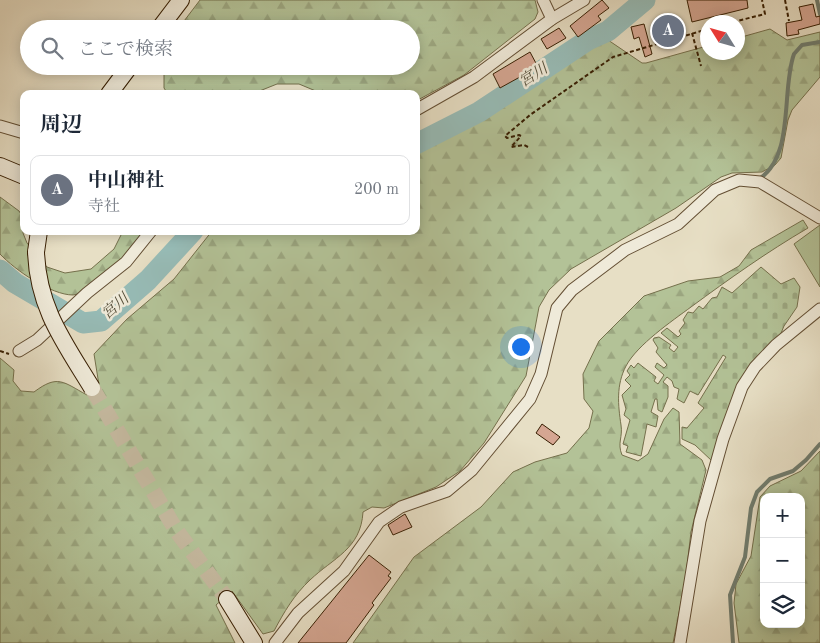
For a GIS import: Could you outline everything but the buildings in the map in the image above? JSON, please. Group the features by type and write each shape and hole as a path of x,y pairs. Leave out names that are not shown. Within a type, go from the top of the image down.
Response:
{"main road":[{"path":"166,20 181,0"},
{"path":"112,90 123,75"},
{"path":"0,166 20,174"},
{"path":"38,235 37,274 43,298 60,334 92,388"},
{"path":"227,599 254,643"}],"street":[{"path":"543,0 552,19"},
{"path":"420,108 474,77 552,19 584,0"},
{"path":"0,126 20,131"},
{"path":"275,643 298,613 344,571 379,522 401,507 447,491 472,470 530,399 541,374 557,308 572,290 626,250 678,224 715,190 739,180 760,182 820,218"},
{"path":"19,351 37,340 71,308 126,262 148,235"},
{"path":"680,643 700,521 723,439 742,387 755,367 776,345 820,309"}],"path":[{"path":"745,19 765,14 762,0"},
{"path":"785,0 789,21"},
{"path":"528,147 524,145 512,146 521,136 519,134 507,138 505,136 515,126 613,57 700,31"},
{"path":"692,33 701,66"}],"green space":[{"path":"200,0 535,0 538,12 535,19 464,75 420,99 420,90 313,90 299,84 277,84 262,90 165,90 164,75 420,75 420,20 185,20"},
{"path":"770,29 787,40 820,32 820,77 792,110 788,120 781,158 775,165 762,172 732,173 721,177 676,208 571,269 549,290 539,307 526,376 484,443 460,471 436,487 384,508 372,507 363,512 361,525 351,544 304,586 290,604 274,631 263,634 232,591 216,605 235,643 0,643 0,358 14,370 13,381 21,391 34,392 49,383 60,382 87,395 99,385 94,354 127,319 174,279 209,235 420,235 420,147 444,138 476,120 590,44 608,40 642,63 700,48 700,60 745,60 745,36"},
{"path":"0,197 19,211 20,235 24,235 27,243 47,267 65,273 91,269 114,249 121,235 142,235 123,258 101,278 81,293 73,295 54,291 44,286 15,267 0,254"},
{"path":"803,220 808,228 748,266 665,326 638,350 623,373 619,395 620,447 622,455 638,461 648,454 664,419 673,408 679,412 680,444 702,460 706,470 691,532 685,583 673,643 353,643 414,557 481,507 513,472 535,462 567,453 589,428 593,411 584,399 583,374 599,341 644,296 688,281 720,277 739,266 751,250"},
{"path":"820,225 820,287 794,244"},
{"path":"761,267 781,284 794,278 800,287 797,307 784,326 779,338 769,344 712,461 695,445 682,439 682,427 687,428 704,408 698,403 726,357 723,355 698,395 690,391 684,403 677,399 679,389 674,387 672,381 667,377 663,382 668,386 668,397 662,412 658,410 657,399 655,399 651,412 658,416 656,427 647,424 641,456 626,452 628,446 623,444 630,420 624,415 626,409 622,395 631,386 625,380 630,375 627,371 631,365 634,368 638,363 656,377 654,381 658,384 664,375 655,367 657,363 664,368 667,365 656,352 658,348 653,340 654,338 659,337 671,345 669,348 674,352 678,347 661,333 667,328 678,337 681,334 679,331 685,323 683,320 688,312 693,313 699,306 703,309 712,298 717,297 722,287 732,293"},
{"path":"820,451 820,643 739,643 734,603 736,584 751,556 760,497 760,628 805,628 805,493 764,493 770,486 801,471"}],"waterway":[{"name":"宮川","path":"420,142 479,112 588,40 608,31 645,0"},
{"path":"817,0 820,14"},
{"path":"759,179 770,169 778,155 785,121 790,69 794,54 802,45 820,42"},
{"name":"宮川","path":"0,270 15,283 83,323 101,321 148,280 189,235"},
{"path":"733,643 730,595 745,557 751,508 757,492 770,479 793,471 820,444"}],"tunnel":[{"path":"92,388 176,530 227,599"}],"place":[{"name":"中山神社","path":"668,31"}]}
